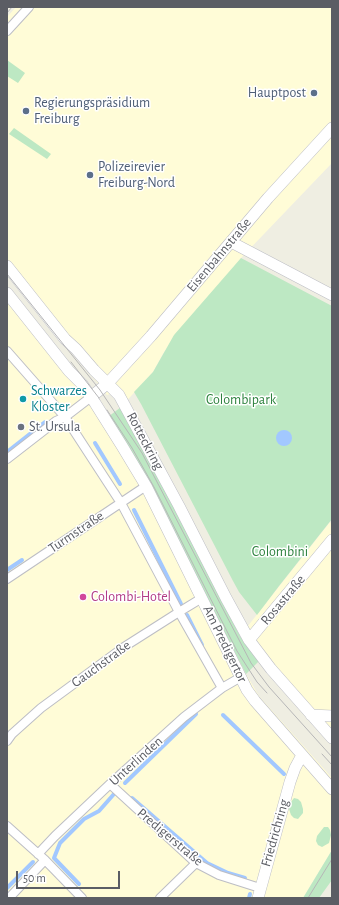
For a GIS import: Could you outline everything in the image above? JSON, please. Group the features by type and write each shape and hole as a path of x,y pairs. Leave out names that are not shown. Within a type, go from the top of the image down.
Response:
{"street":[{"path":"7,31 29,7"},
{"name":"Eisenbahnstraße","path":"91,397 108,383 154,333 286,178 331,133"},
{"path":"231,242 332,295"},
{"name":"Rotteckring","path":"7,266 64,338 119,395 249,640 271,669 332,738"},
{"name":"Rotteckring","path":"7,293 91,397 146,486 202,598"},
{"path":"7,351 65,417 121,503 178,612"},
{"path":"7,459 91,397"},
{"name":"Turmstraße","path":"7,579 146,486"},
{"name":"Rosastraße","path":"249,640 332,540"},
{"name":"Gauchstraße","path":"7,741 12,734 41,708 124,647 202,598"},
{"name":"Am Predigertor","path":"202,598 247,690 332,789"},
{"name":"Am Predigertor","path":"178,612 222,688"},
{"name":"Unterlinden","path":"38,854 110,784 184,717 222,688 241,677"},
{"path":"311,715 332,716"},
{"name":"Friedrichring","path":"259,893 278,820 295,768 302,754"},
{"name":"Predigerstraße","path":"110,784 196,863 259,893"},
{"path":"7,826 45,860 82,898"},
{"path":"9,898 45,860"},
{"path":"160,898 196,863"}],"shaded area":[{"path":"16,7 332,7 332,163 241,258 164,352 153,372 121,407 117,399 110,394 107,395 7,270 7,17"},
{"path":"7,287 82,379 160,505 246,674 259,696 332,778 332,850 303,898 7,898"},
{"path":"330,522 332,524 332,731 259,661 240,636"}],"green space":[{"path":"7,60 25,73 18,83 7,76"},
{"path":"14,128 51,154 47,159 9,134"},
{"name":"Colombipark","path":"241,258 332,306 332,519 257,615 239,592 134,392 153,372 174,335"},
{"path":"121,407 152,464 240,636 259,661 246,674 160,505 108,417"},
{"path":"294,798 301,802 303,809 303,813 298,819 291,815 289,809"},
{"path":"324,827 328,827 331,835 329,843 322,847 318,845 316,841 317,836"},
{"path":"332,850 332,880 319,898 303,898"}],"water":[{"path":"284,430 290,432 292,438 290,444 284,446 278,444 276,438 278,432"}],"waterway":[{"path":"7,452 45,422"},
{"path":"95,443 120,484"},
{"path":"134,510 181,604"},
{"path":"7,570 22,560"},
{"path":"187,615 202,645"},
{"path":"125,783 196,714"},
{"path":"223,715 284,774"},
{"path":"79,884 54,858 60,843 84,819 99,811 114,794"},
{"path":"132,798 207,863 228,873 245,878"},
{"path":"7,888 33,862"},
{"path":"249,898 250,894"}],"tram line":[{"path":"7,13 12,7"},
{"path":"7,274 100,390 142,453 251,663 269,687 332,757"},
{"path":"71,362 99,398"},
{"path":"107,410 132,448 154,487 237,651 257,682 267,693"},
{"path":"322,754 332,765"},
{"path":"308,898 332,859"}],"place":[{"name":"Hauptpost","path":"314,93"},
{"name":"Regierungspräsidium Freiburg","path":"26,111"},
{"name":"Polizeirevier Freiburg-Nord","path":"90,175"},
{"name":"Schwarzes Kloster","path":"23,399"},
{"name":"St. Ursula","path":"21,427"},
{"name":"Colombi-Hotel","path":"83,597"}],"park label":[{"name":"Colombini","path":"280,552"}]}
